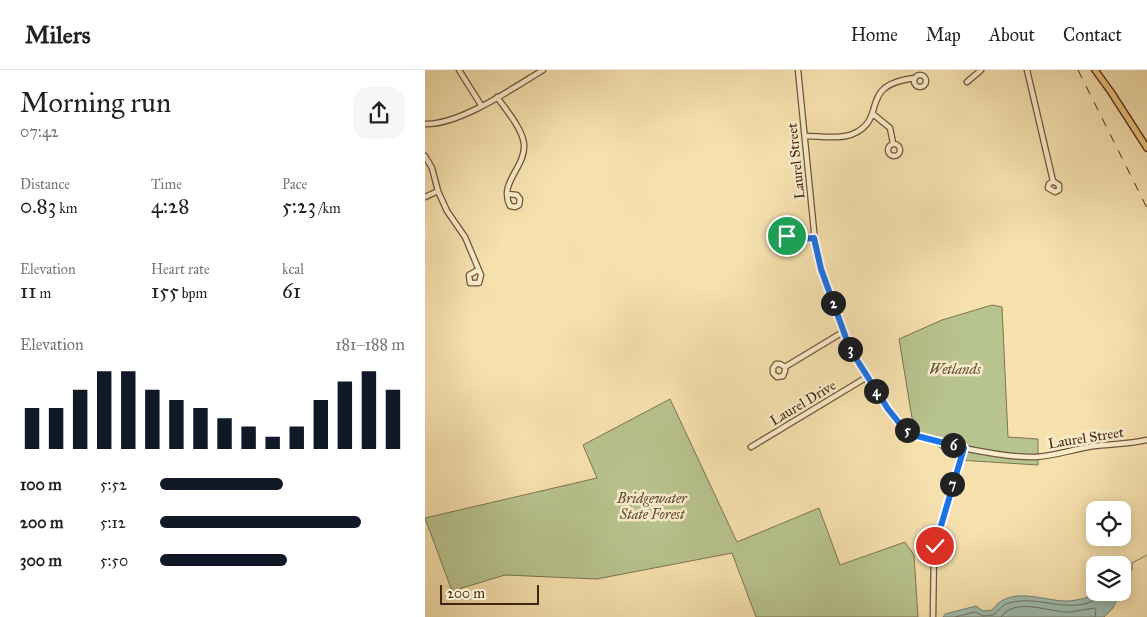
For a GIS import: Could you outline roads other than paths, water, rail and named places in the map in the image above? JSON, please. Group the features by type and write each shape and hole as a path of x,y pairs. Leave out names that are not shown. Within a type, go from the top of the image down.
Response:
{"main road":[{"path":"1095,70 1147,148"}],"street":[{"path":"459,70 481,105"},
{"path":"425,124 446,122 497,97 543,70"},
{"name":"Laurel Street","path":"798,70 814,238 821,269 850,349 888,409 904,428 925,439 964,448 1014,456 1035,457 1095,446 1147,440"},
{"path":"967,82 981,70"},
{"path":"1027,70 1053,181"},
{"path":"805,136 844,136 855,133 863,127 873,114 877,97 882,89 889,83 897,80 915,78"},
{"path":"497,97 519,132 524,144 523,157 510,180 508,194"},
{"path":"873,114 890,128 893,143"},
{"path":"425,156 432,168 438,191 450,216 461,230 478,270"},
{"path":"425,197 438,191"},
{"path":"789,240 814,238"},
{"path":"785,367 843,332"},
{"name":"Laurel Drive","path":"751,447 867,377"},
{"path":"933,617 934,550 964,448"}],"water":[{"path":"1018,596 1059,601 1085,598 1086,601 1116,601 1113,608 1104,617 943,617 945,614 976,606 983,611 992,610 1000,602"}],"waterway":[{"path":"1131,571 1132,563 1147,555"}],"railway":[{"path":"1078,70 1147,208"}],"park label":[{"name":"Wetlands","path":"955,369"},
{"name":"Bridgewater State Forest","path":"652,506"}]}
